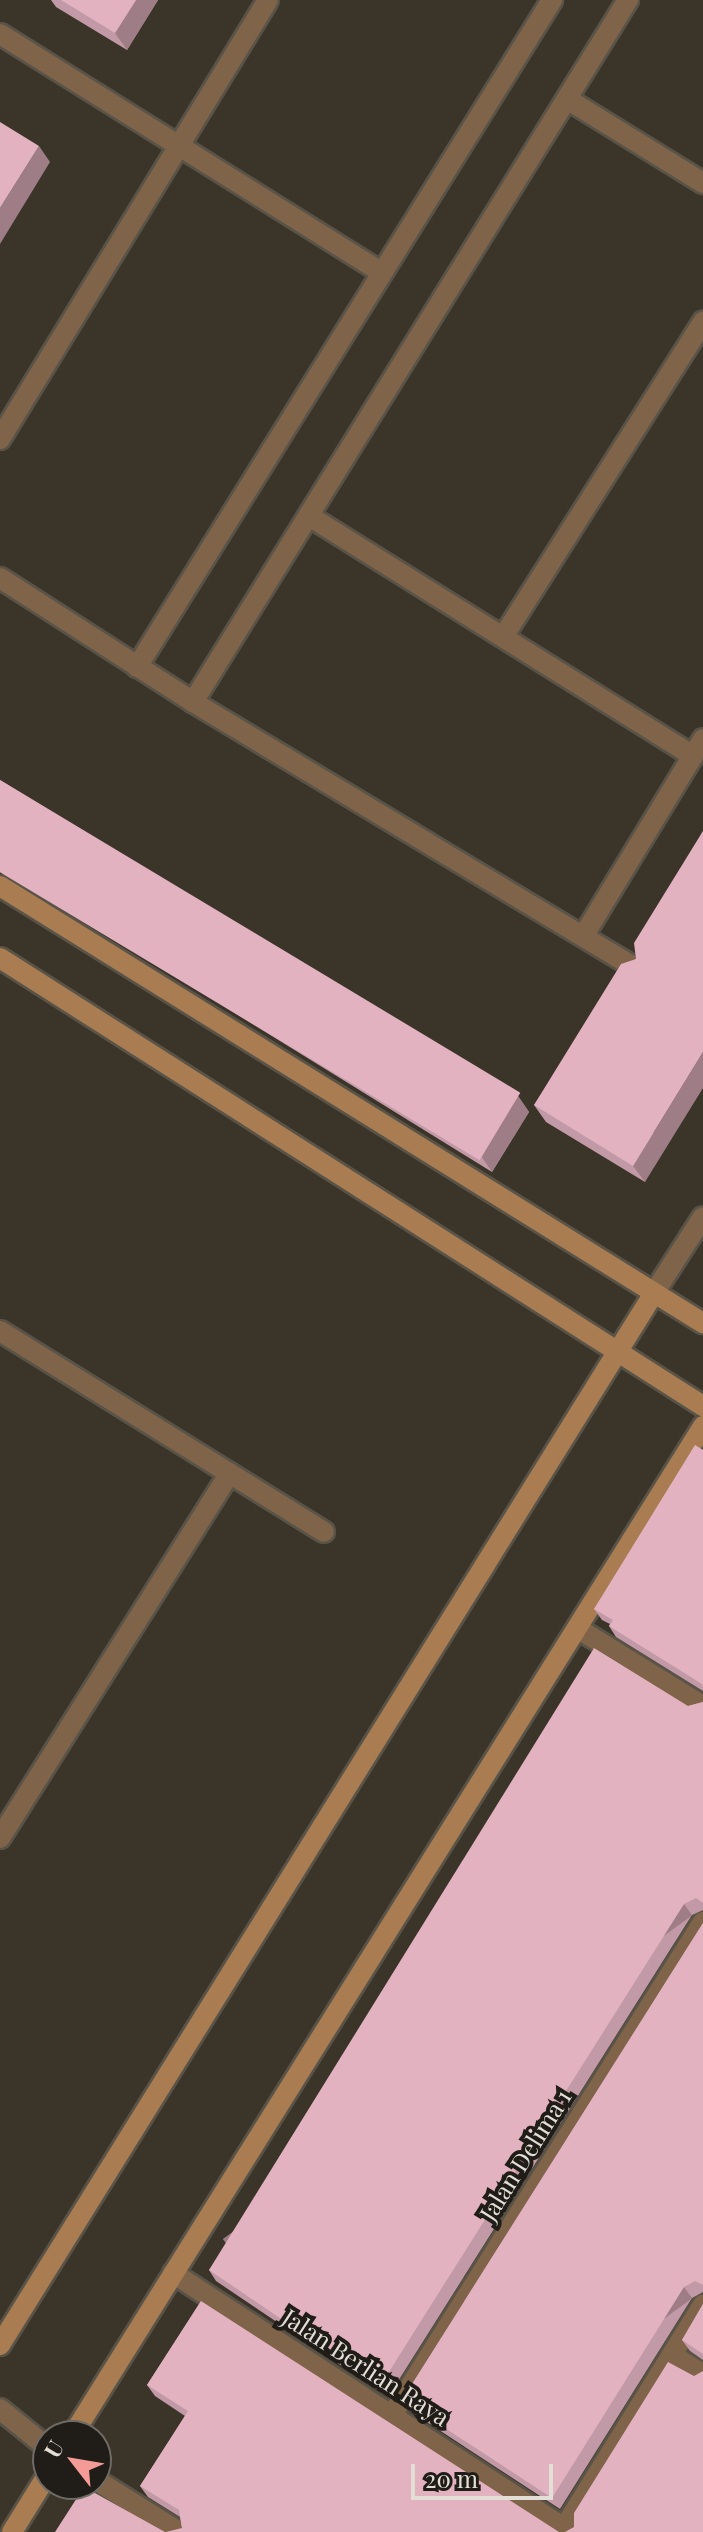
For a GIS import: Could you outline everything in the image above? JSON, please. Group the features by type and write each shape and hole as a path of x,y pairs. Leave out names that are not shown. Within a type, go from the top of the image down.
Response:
{"street":[{"path":"0,439 268,0"},
{"path":"137,667 379,271 552,0"},
{"path":"193,702 628,0"},
{"path":"0,34 379,271"},
{"path":"567,99 703,183"},
{"path":"505,634 703,322"},
{"path":"309,516 698,748 584,935"},
{"path":"0,578 193,702 637,969"},
{"path":"0,886 703,1323"},
{"path":"0,958 703,1406"},
{"path":"0,2345 617,1350 703,1217"},
{"path":"0,1331 324,1532"},
{"path":"82,2420 703,1426"},
{"path":"0,1838 230,1473"},
{"path":"577,1628 703,1706"},
{"name":"Jalan Delima 1","path":"392,2415 703,1922"},
{"name":"Jalan Berlian Raya","path":"173,2273 567,2530"},
{"path":"567,2530 703,2305"},
{"path":"672,2355 703,2374"},
{"path":"0,2409 32,2435"},
{"path":"112,2490 179,2532"},
{"path":"12,2532 32,2500"}],"building":[{"path":"61,0 136,0 115,33"},
{"path":"0,122 39,146 0,208"},
{"path":"0,780 520,1093 480,1160 0,872"},
{"path":"703,831 703,1052 633,1166 534,1105 621,964 636,959 634,943"},
{"path":"695,1445 703,1450 703,1687 609,1626 613,1620 594,1609"},
{"path":"594,1648 688,1706 703,1702 703,1903 696,1898 684,1904 380,2386 209,2270"},
{"path":"703,1923 703,2285 695,2281 684,2287 552,2498 402,2400"},
{"path":"201,2301 559,2532 166,2532 182,2528 179,2510 140,2486 188,2411 147,2385"},
{"path":"703,2304 703,2354 682,2340"},
{"path":"668,2362 694,2376 703,2371 703,2532 565,2532 574,2527 574,2513"},
{"path":"76,2500 107,2500 165,2532 55,2532"}]}
